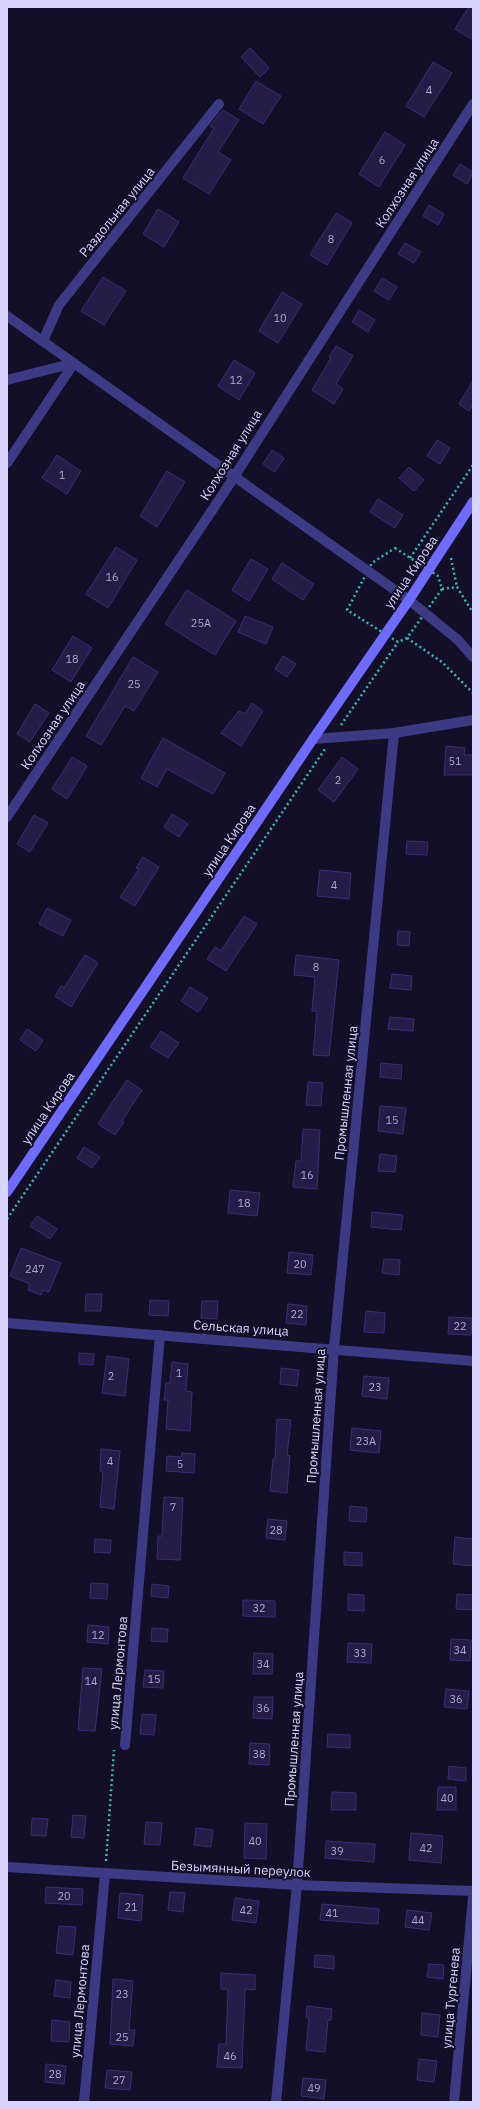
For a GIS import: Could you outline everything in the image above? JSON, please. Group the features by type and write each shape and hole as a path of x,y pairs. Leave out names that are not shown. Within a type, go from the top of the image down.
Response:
{"main road":[{"name":"улица Кирова","path":"7,1192 313,739 409,600 473,502"}],"street":[{"name":"Раздольная улица","path":"43,341 59,305 219,104"},
{"name":"Колхозная улица","path":"7,817 233,476 473,104"},
{"path":"7,316 409,600 458,640 473,657"},
{"path":"7,380 74,363"},
{"path":"7,463 74,363"},
{"path":"458,640 470,644 473,642"},
{"path":"313,739 394,733 473,720"},
{"name":"Промышленная улица","path":"276,2102 297,1885 334,1348 394,733"},
{"name":"Сельская улица","path":"7,1323 334,1348 473,1361"},
{"name":"улица Лермонтова","path":"125,1745 160,1335"},
{"name":"Безымянный переулок","path":"7,1867 297,1885 473,1891"},
{"name":"улица Лермонтова","path":"84,2102 105,1874"},
{"name":"улица Тургенева","path":"454,2102 473,1897"}],"path":[{"path":"410,558 473,465"},
{"path":"446,564 451,558 457,587 473,613"},
{"path":"438,576 442,570"},
{"path":"442,589 457,587"},
{"path":"407,638 442,662 473,693"},
{"path":"7,1219 398,642"},
{"name":"улица Лермонтова","path":"105,1874 114,1749 125,1745"}],"building":[{"path":"469,7 473,7 473,40 455,29"},
{"path":"250,48 269,68 260,77 241,57"},
{"path":"433,62 452,73 424,117 406,106"},
{"path":"256,81 281,96 263,124 239,109"},
{"path":"223,110 239,120 218,152 231,160 209,194 183,178 214,128 210,126"},
{"path":"385,132 405,145 379,187 359,174"},
{"path":"460,164 473,172 467,184 453,175"},
{"path":"429,205 444,214 438,225 423,216"},
{"path":"158,209 179,222 164,247 143,234"},
{"path":"336,213 352,223 327,265 310,255"},
{"path":"405,243 421,252 414,263 398,254"},
{"path":"103,277 126,291 104,325 81,311"},
{"path":"382,278 397,287 389,300 374,291"},
{"path":"282,292 302,304 278,343 259,331"},
{"path":"359,310 375,320 368,332 352,322"},
{"path":"336,346 353,356 336,384 343,389 334,404 312,390 331,358 329,357"},
{"path":"234,360 255,373 239,400 218,386"},
{"path":"473,381 473,404 469,411 459,404"},
{"path":"437,440 450,448 440,464 427,456"},
{"path":"272,450 284,458 275,472 263,464"},
{"path":"57,455 81,471 67,494 42,478"},
{"path":"409,467 424,480 414,491 399,478"},
{"path":"167,471 185,482 157,527 140,516"},
{"path":"378,499 403,515 395,528 370,512"},
{"path":"116,547 137,560 108,608 86,594"},
{"path":"251,559 268,569 249,601 232,590"},
{"path":"282,563 314,584 303,600 272,579"},
{"path":"187,590 236,621 215,655 165,624"},
{"path":"245,616 273,627 266,644 238,632"},
{"path":"73,636 92,648 71,682 52,670"},
{"path":"283,656 296,664 287,677 275,669"},
{"path":"133,657 158,672 134,711 125,706 101,745 86,736"},
{"path":"252,703 263,711 241,746 221,733 239,711 245,714"},
{"path":"35,704 49,713 30,742 17,734"},
{"path":"163,738 225,773 213,794 167,769 157,787 141,778"},
{"path":"446,746 465,748 464,755 473,755 473,775 444,775"},
{"path":"72,757 87,766 67,799 52,789"},
{"path":"342,757 358,769 334,802 318,790"},
{"path":"172,814 188,824 179,837 164,827"},
{"path":"34,815 48,823 30,852 17,844"},
{"path":"407,841 428,842 427,855 406,854"},
{"path":"143,857 159,867 135,906 120,897 139,869 136,868"},
{"path":"320,870 351,873 349,899 317,896"},
{"path":"47,908 71,920 63,936 39,924"},
{"path":"244,916 257,924 226,971 207,959 215,947 221,951"},
{"path":"398,931 410,932 409,946 397,945"},
{"path":"85,955 98,963 71,1007 55,996 61,986 64,988"},
{"path":"296,955 339,960 329,1056 313,1055 317,1011 312,1011 315,977 294,975"},
{"path":"392,974 412,976 411,990 390,988"},
{"path":"190,987 208,998 198,1012 181,1001"},
{"path":"390,1017 414,1019 413,1031 388,1029"},
{"path":"27,1029 43,1040 36,1051 20,1040"},
{"path":"161,1031 179,1043 168,1058 150,1047"},
{"path":"381,1063 402,1065 401,1079 380,1077"},
{"path":"127,1080 142,1090 122,1121 124,1122 115,1135 98,1124"},
{"path":"308,1082 323,1083 321,1106 306,1105"},
{"path":"380,1106 406,1108 403,1134 378,1131"},
{"path":"303,1129 320,1130 317,1189 293,1187 296,1161 301,1161"},
{"path":"84,1147 100,1157 92,1168 77,1158"},
{"path":"380,1154 397,1156 395,1172 378,1171"},
{"path":"230,1190 260,1193 257,1216 228,1213"},
{"path":"372,1212 403,1215 401,1230 371,1227"},
{"path":"37,1216 57,1229 50,1239 30,1226"},
{"path":"21,1248 61,1263 49,1292 43,1290 41,1295 28,1290 30,1284 10,1276"},
{"path":"289,1252 313,1255 311,1275 287,1273"},
{"path":"384,1259 400,1260 399,1275 382,1273"},
{"path":"86,1294 102,1294 101,1311 85,1311"},
{"path":"150,1300 169,1301 168,1316 149,1315"},
{"path":"202,1301 218,1301 217,1319 201,1318"},
{"path":"288,1304 307,1306 306,1325 286,1323"},
{"path":"366,1311 385,1313 384,1333 364,1332"},
{"path":"449,1317 472,1318 471,1335 448,1334"},
{"path":"79,1353 94,1354 93,1365 79,1364"},
{"path":"107,1356 129,1359 125,1396 102,1393"},
{"path":"172,1362 188,1364 186,1391 192,1392 190,1431 166,1429 168,1400 164,1400 166,1383 170,1383"},
{"path":"281,1368 299,1370 297,1386 280,1384"},
{"path":"364,1376 389,1378 387,1399 362,1396"},
{"path":"277,1419 291,1420 287,1455 290,1456 287,1493 270,1491 273,1459 275,1459"},
{"path":"352,1428 381,1431 379,1453 350,1450"},
{"path":"101,1449 120,1451 114,1509 100,1507 103,1472 100,1471"},
{"path":"182,1453 195,1454 194,1473 166,1471 167,1456 181,1457"},
{"path":"164,1497 183,1498 180,1560 157,1559 158,1536 162,1536"},
{"path":"350,1506 367,1508 366,1522 349,1521"},
{"path":"268,1519 287,1521 285,1540 266,1538"},
{"path":"455,1537 473,1539 473,1566 453,1564"},
{"path":"95,1539 111,1540 110,1553 94,1552"},
{"path":"344,1552 362,1553 362,1566 344,1565"},
{"path":"91,1583 108,1584 107,1599 90,1598"},
{"path":"152,1584 169,1586 168,1598 151,1596"},
{"path":"348,1594 364,1595 364,1611 348,1610"},
{"path":"457,1594 473,1595 473,1610 456,1609"},
{"path":"243,1600 275,1601 275,1617 243,1616"},
{"path":"88,1625 109,1627 108,1644 87,1642"},
{"path":"152,1628 168,1629 167,1642 151,1641"},
{"path":"451,1639 471,1640 470,1661 450,1660"},
{"path":"348,1643 372,1644 371,1663 347,1662"},
{"path":"254,1653 273,1654 272,1674 253,1674"},
{"path":"83,1668 102,1669 95,1731 78,1730"},
{"path":"145,1670 164,1671 163,1688 143,1687"},
{"path":"446,1689 469,1691 467,1709 444,1707"},
{"path":"254,1697 273,1697 272,1719 253,1718"},
{"path":"142,1714 156,1715 154,1735 140,1734"},
{"path":"328,1734 350,1735 350,1748 327,1747"},
{"path":"250,1743 270,1744 269,1765 249,1764"},
{"path":"449,1766 466,1768 466,1781 448,1779"},
{"path":"438,1787 456,1787 456,1810 437,1810"},
{"path":"332,1792 356,1793 356,1810 331,1810"},
{"path":"73,1815 86,1816 84,1838 71,1837"},
{"path":"32,1818 48,1819 46,1836 31,1835"},
{"path":"146,1822 162,1823 160,1845 144,1844"},
{"path":"245,1823 267,1824 266,1859 244,1858"},
{"path":"196,1828 213,1830 211,1847 194,1845"},
{"path":"411,1833 443,1836 441,1863 409,1860"},
{"path":"326,1841 375,1844 374,1862 325,1858"},
{"path":"46,1887 83,1889 82,1905 45,1903"},
{"path":"170,1892 185,1893 183,1912 168,1910"},
{"path":"120,1893 143,1895 141,1921 118,1918"},
{"path":"235,1898 259,1901 256,1923 232,1920"},
{"path":"322,1904 379,1909 378,1924 320,1920"},
{"path":"407,1910 432,1913 429,1930 405,1927"},
{"path":"59,1926 76,1927 73,1955 56,1953"},
{"path":"315,1955 334,1956 334,1969 314,1967"},
{"path":"429,1964 444,1965 443,1979 427,1977"},
{"path":"221,1973 255,1975 255,1990 245,1989 242,2068 217,2067 219,2044 226,2044 228,1989 221,1989"},
{"path":"113,1979 133,1981 129,2030 135,2030 133,2046 110,2044"},
{"path":"56,1980 71,1982 70,1998 54,1996"},
{"path":"307,2006 332,2009 331,2020 328,2020 325,2052 306,2050 309,2018 306,2017"},
{"path":"422,2013 440,2015 438,2037 421,2035"},
{"path":"52,2020 70,2022 69,2042 51,2041"},
{"path":"419,2059 437,2061 434,2082 417,2080"},
{"path":"46,2064 66,2066 64,2084 45,2082"},
{"path":"107,2070 132,2072 130,2090 105,2088"},
{"path":"303,2078 326,2080 324,2099 301,2096"}]}
